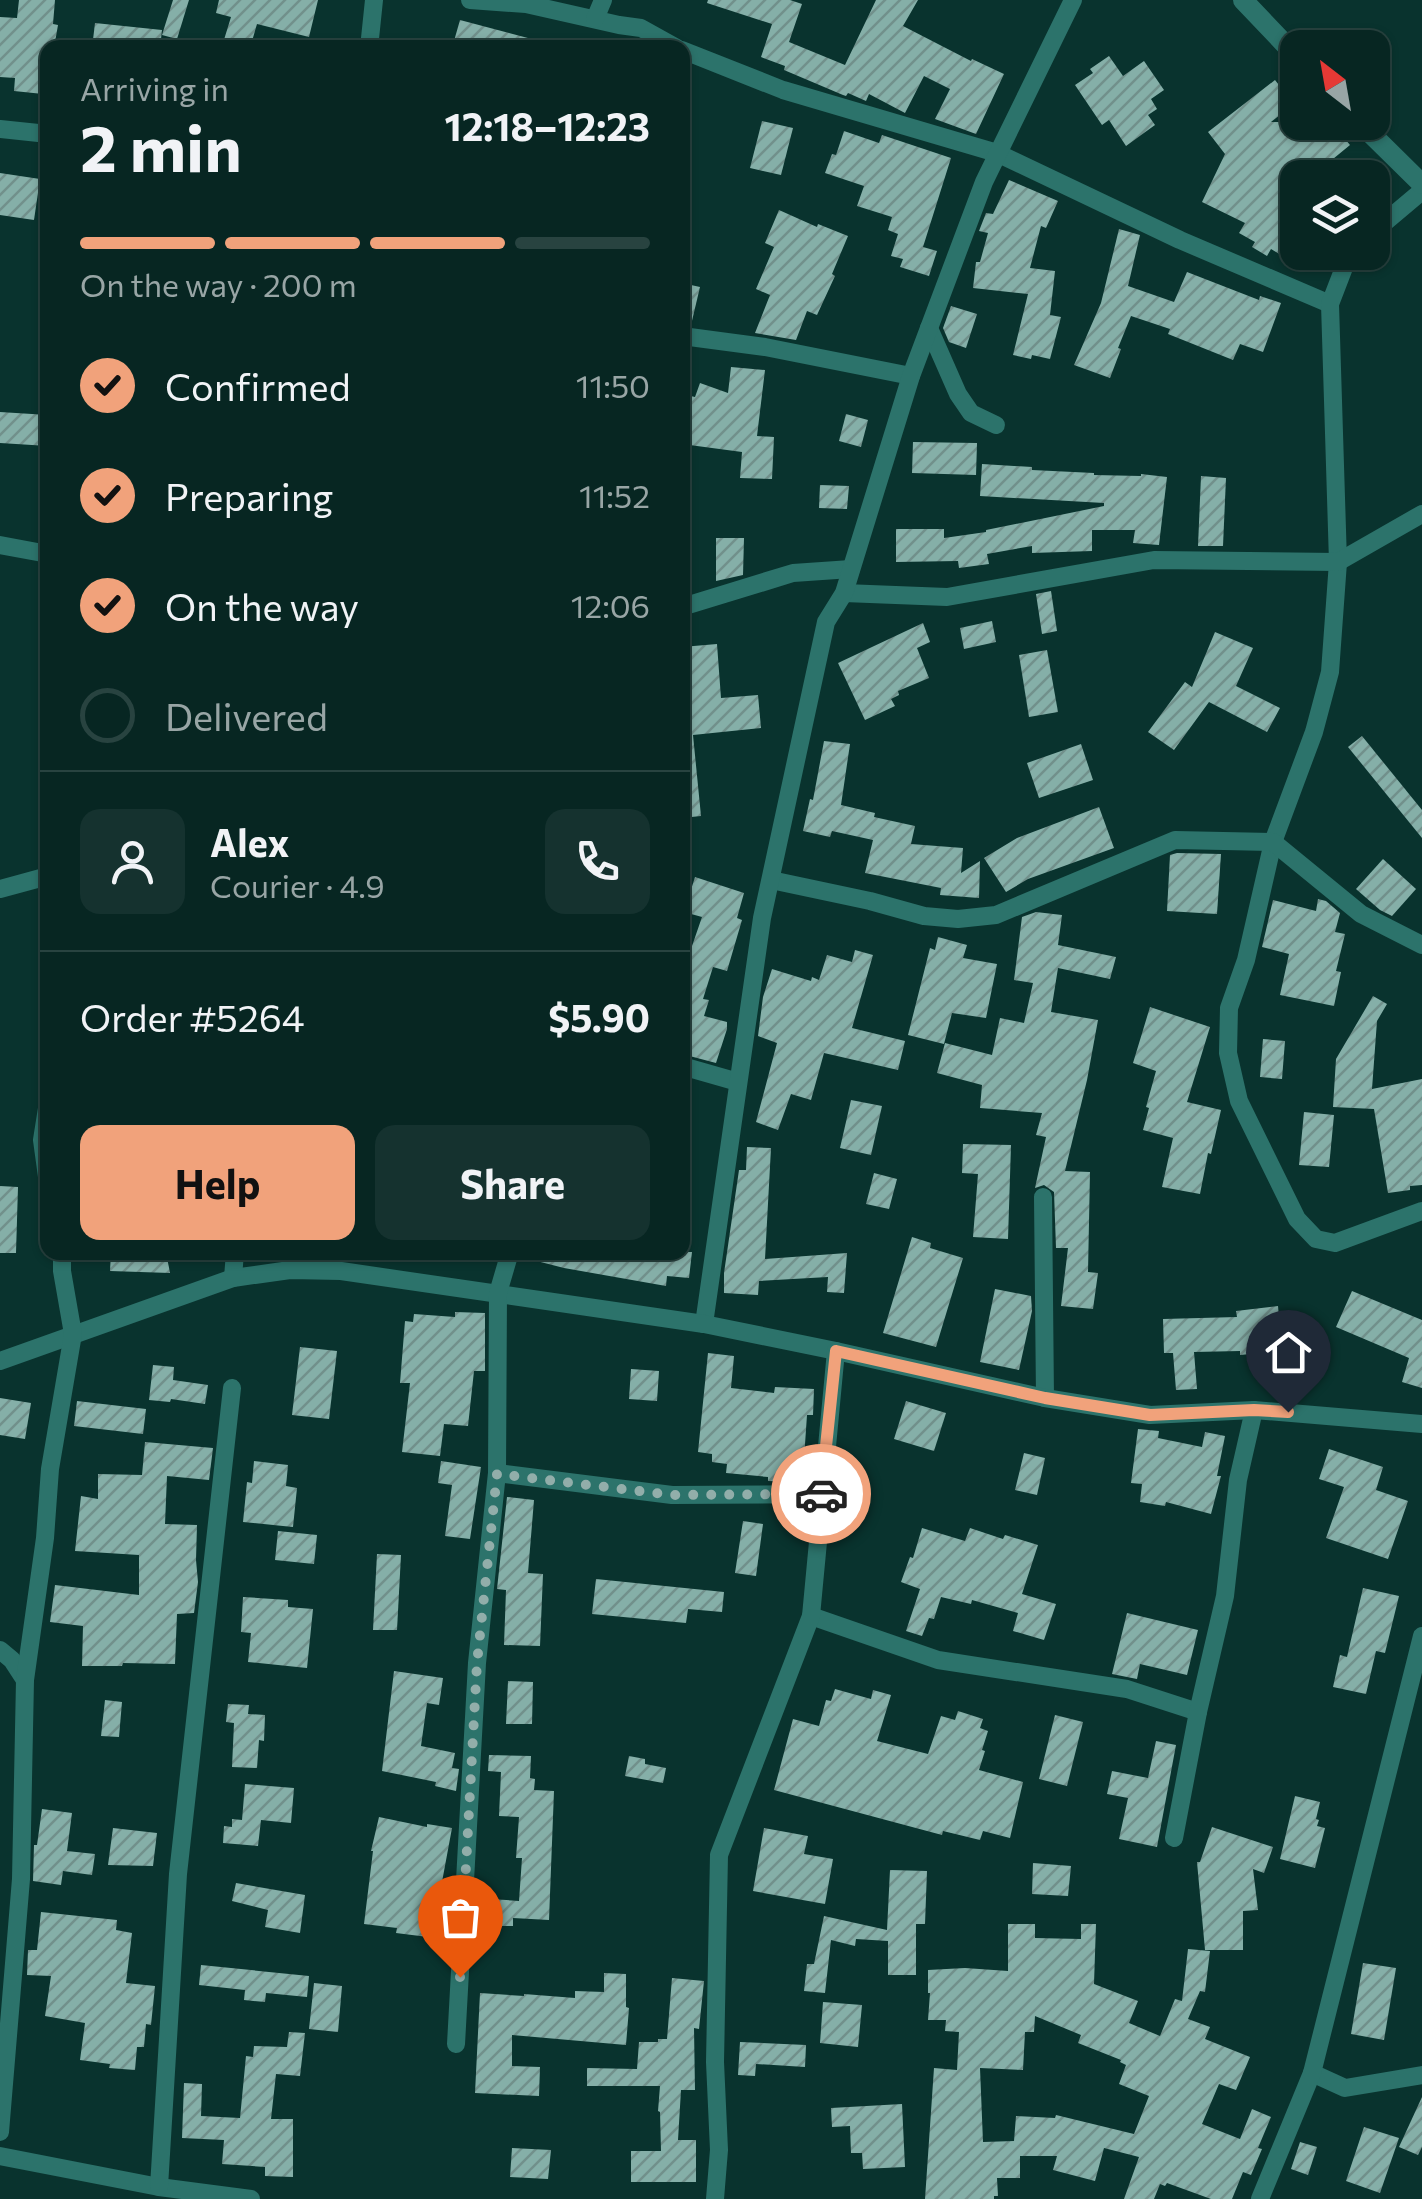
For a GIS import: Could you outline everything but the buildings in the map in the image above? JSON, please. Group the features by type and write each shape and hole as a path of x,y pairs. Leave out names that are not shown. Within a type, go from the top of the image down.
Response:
{"street":[{"path":"371,40 374,0"},
{"path":"470,0 526,4 594,18 641,28 663,40"},
{"path":"594,18 603,0"},
{"path":"704,1324 762,918 826,622 844,593 912,376 997,154 1073,0"},
{"path":"1243,0 1280,39"},
{"path":"690,53 782,90 997,154 1180,240 1330,304"},
{"path":"1,131 40,133"},
{"path":"1377,140 1422,188 1390,216"},
{"path":"1343,270 1330,304 1338,562 1330,672 1314,732 1274,842 1246,960 1229,1008 1228,1053 1239,1101 1298,1219 1316,1238 1335,1244 1422,1211"},
{"path":"929,328 958,394 971,413 996,425"},
{"path":"690,337 765,347 912,376"},
{"path":"844,593 947,597 1154,560 1338,562 1422,514"},
{"path":"0,545 40,552"},
{"path":"690,605 793,573 851,569"},
{"path":"771,880 924,916 958,918 996,915 1175,840 1274,842 1361,914 1422,946"},
{"path":"0,889 40,878"},
{"path":"690,1068 738,1082"},
{"path":"1043,1197 1045,1398"},
{"path":"0,2132 22,1879 25,1680 45,1538 50,1469 73,1334 62,1260"},
{"path":"233,1278 234,1260"},
{"path":"456,2044 477,1663 497,1474 498,1294 508,1260"},
{"path":"0,1361 233,1278 290,1270 341,1271 704,1324 1045,1398 1150,1415 1254,1410 1422,1424"},
{"path":"716,2199 719,2150 714,2062 719,1855 811,1616 836,1351"},
{"path":"170,2192 178,1874 232,1388"},
{"path":"1174,1838 1225,1596 1238,1480 1254,1410"},
{"path":"497,1474 672,1495 822,1494"},
{"path":"811,1616 938,1660 1127,1689 1198,1712"},
{"path":"1260,2199 1312,2073 1422,1636"},
{"path":"0,1650 25,1680"},
{"path":"1312,2073 1345,2088 1422,2075"},
{"path":"0,2156 170,2192 251,2199"}],"way so far":[{"path":"460,1977 477,1663 497,1474 672,1495 821,1494"}],"route":[{"path":"821,1494 836,1351 1045,1398 1150,1415 1288,1412"}]}
